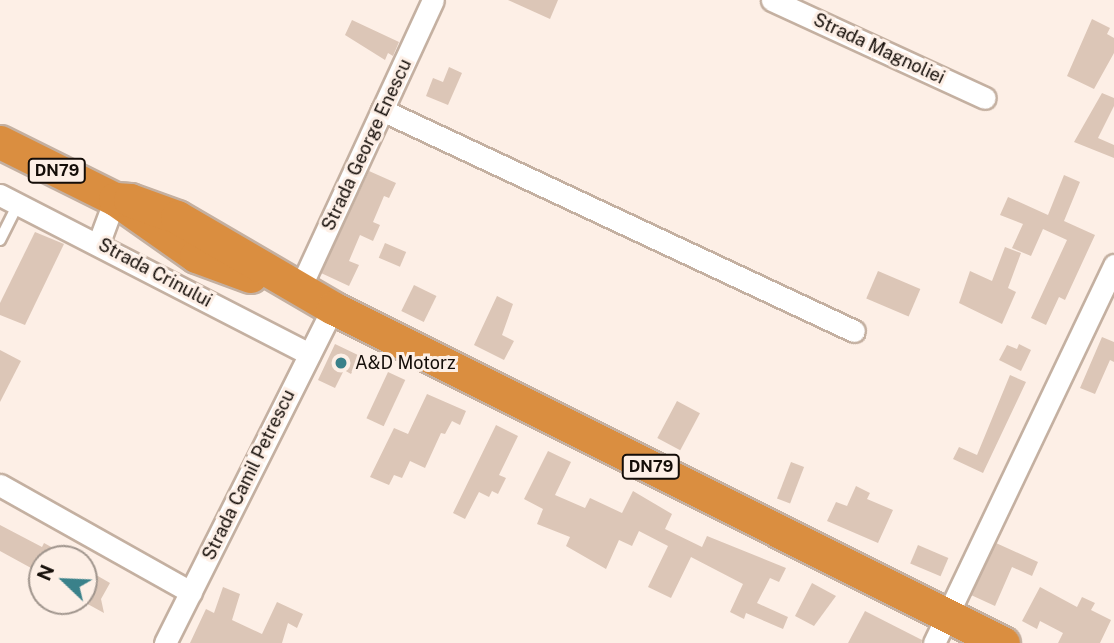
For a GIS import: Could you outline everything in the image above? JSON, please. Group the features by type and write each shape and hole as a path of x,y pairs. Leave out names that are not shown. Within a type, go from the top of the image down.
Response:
{"highway":[{"name":"DN79","path":"0,142 115,200 130,200 177,218 299,290 941,629 1003,643"}],"street":[{"name":"Strada George Enescu","path":"299,290 433,0"},
{"name":"Strada Magnoliei","path":"772,0 985,98"},
{"path":"382,110 854,331"},
{"name":"Strada Crinului","path":"9,199 99,242 309,354"},
{"path":"99,242 115,200"},
{"path":"941,629 1106,300 1114,265"},
{"name":"Strada Camil Petrescu","path":"166,643 332,307"},
{"path":"0,485 191,592"}],"lane":[{"path":"0,240 9,199"}],"building":[{"path":"508,0 558,0 550,19"},
{"path":"1092,19 1110,28 1107,34 1114,38 1114,53 1094,89 1067,76"},
{"path":"352,20 399,42 393,56 388,53 385,60 345,35"},
{"path":"449,67 462,73 448,105 426,96 433,78 443,82"},
{"path":"1102,93 1114,98 1114,106 1098,138 1114,145 1114,158 1074,142"},
{"path":"369,171 396,183 389,198 384,196 373,222 380,225 373,241 360,235 349,261 359,265 349,286 321,273"},
{"path":"1064,175 1080,182 1064,221 1095,235 1065,300 1059,297 1046,325 1031,318 1067,240 1043,229 1031,256 1012,248 1023,224 1000,215 1008,197 1048,215"},
{"path":"35,232 64,244 25,325 0,315 0,303"},
{"path":"385,243 406,252 400,267 379,258"},
{"path":"1005,247 1021,253 1008,288 1016,292 1002,324 959,303 970,271 992,281"},
{"path":"878,271 920,289 909,317 866,299"},
{"path":"414,285 436,296 424,322 401,311"},
{"path":"497,296 513,304 502,335 514,341 504,360 474,345"},
{"path":"1102,337 1114,342 1114,362 1110,360 1095,394 1080,388"},
{"name":"A&D Motorz","path":"335,344 360,356 351,374 344,370 335,388 318,380"},
{"path":"1019,344 1031,350 1021,371 999,360 1007,345 1017,349"},
{"path":"0,350 21,361 0,402"},
{"path":"388,372 405,380 384,426 366,418"},
{"path":"1010,375 1026,382 983,473 953,459 959,447 977,455"},
{"path":"427,394 466,411 460,425 452,421 445,434 441,433 425,468 410,461 402,478 394,475 389,485 370,477 394,428 408,434"},
{"path":"677,401 700,413 680,450 657,438"},
{"path":"496,425 518,436 499,475 506,478 498,494 492,491 489,497 479,492 465,519 453,513"},
{"path":"548,451 571,462 555,495 585,508 590,498 622,513 633,491 672,514 665,529 702,547 707,536 786,568 779,582 770,578 757,603 788,617 783,629 746,613 744,619 730,612 743,584 691,557 671,598 648,587 668,546 639,531 632,546 619,540 606,569 566,546 570,537 537,524 543,509 524,499"},
{"path":"791,462 804,467 790,503 777,498"},
{"path":"856,486 870,493 867,499 893,510 878,543 827,521 836,502 847,506"},
{"path":"0,525 38,545 28,545 28,566 0,551"},
{"path":"996,543 1038,562 1032,576 1012,567 995,606 971,595"},
{"path":"918,545 948,558 941,576 910,563"},
{"path":"98,576 110,583 101,599 104,613 98,610"},
{"path":"812,583 836,596 814,626 795,616"},
{"path":"223,587 240,594 232,620 262,634 277,602 303,614 297,628 288,623 282,643 190,643 206,609 214,613"},
{"path":"1040,587 1077,607 1082,597 1095,603 1091,610 1111,620 1100,643 1058,643 1063,633 1040,621 1037,629 1022,621"},
{"path":"865,611 922,640 921,643 848,643"}],"place":[{"name":"A&D Motorz","path":"341,363"}]}
